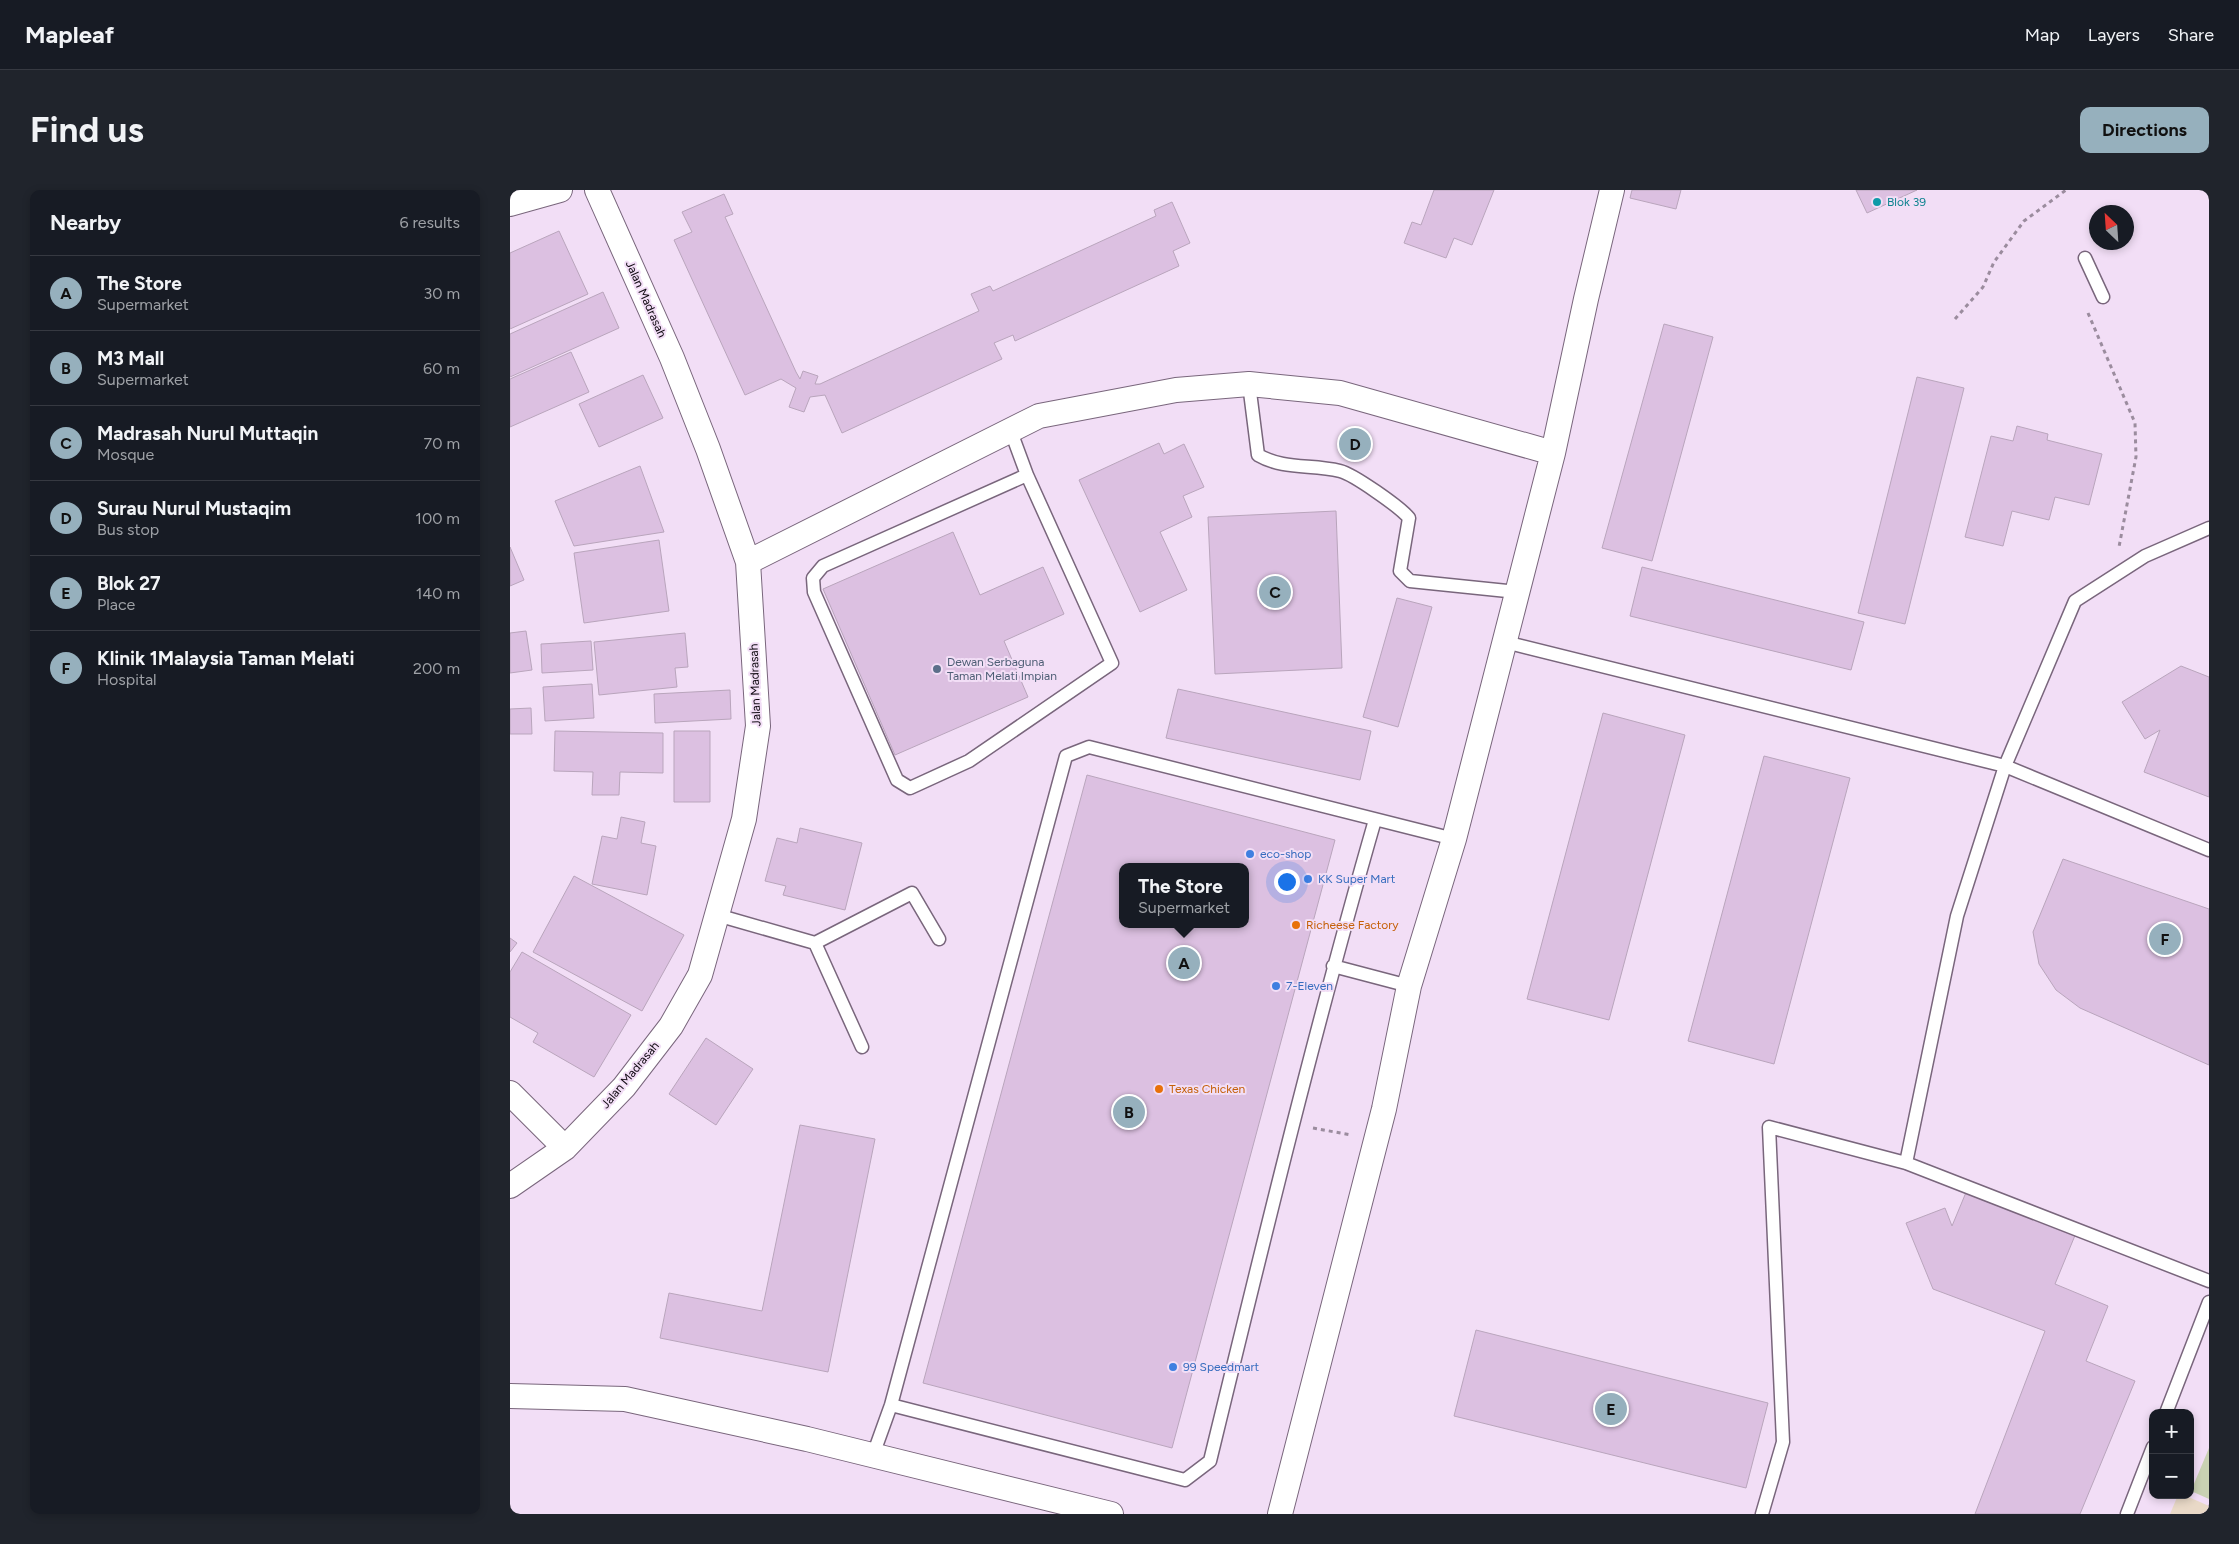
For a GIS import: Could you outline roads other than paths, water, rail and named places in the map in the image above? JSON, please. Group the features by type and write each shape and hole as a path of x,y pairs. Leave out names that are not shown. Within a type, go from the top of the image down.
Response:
{"street":[{"path":"510,204 560,190"},
{"name":"Jalan Madrasah","path":"510,1186 565,1148 624,1087 671,1026 700,975 744,819 758,726 748,562 708,449 672,358 598,190"},
{"path":"1280,1514 1376,1140 1409,986 1454,838 1553,453 1586,298 1612,190"},
{"path":"748,562 1010,428 1039,416 1176,390 1249,384 1358,396 1553,453"},
{"path":"510,1093 565,1148"},
{"path":"510,1396 625,1399 873,1455 1111,1514"}],"lane":[{"path":"2086,258 2103,298"},
{"path":"1249,384 1258,455 1272,464 1342,471 1401,508 1409,518 1400,570 1410,581 1517,592"},
{"path":"1010,428 1027,475 1112,663 969,761 910,788 897,780 814,592 813,578 823,566 1027,475"},
{"path":"1906,1163 1957,916 2005,766 2075,601 2145,556 2209,528"},
{"path":"1505,642 2005,766 2209,850"},
{"path":"873,1455 891,1406 1066,756 1089,747 1375,820 1454,838"},
{"path":"891,1406 1185,1480 1210,1461 1292,1123 1333,966 1375,820"},
{"path":"717,916 815,942 912,893 939,939"},
{"path":"815,942 862,1047"},
{"path":"1333,966 1409,986"},
{"path":"1762,1514 1783,1442 1769,1127 1906,1163 2209,1281"},
{"path":"2168,1409 2209,1302"},
{"path":"2127,1514 2150,1454"}],"place":[{"name":"Blok 39","path":"1877,202"},
{"name":"Surau Nurul Mustaqim","path":"1355,444"},
{"name":"Madrasah Nurul Muttaqin","path":"1275,592"},
{"name":"Dewan Serbaguna Taman Melati Impian","path":"937,669"},
{"name":"eco-shop","path":"1250,854"},
{"name":"KK Super Mart","path":"1308,879"},
{"name":"Richeese Factory","path":"1296,925"},
{"name":"Klinik 1Malaysia Taman Melati","path":"2165,939"},
{"name":"The Store","path":"1184,963"},
{"name":"7-Eleven","path":"1276,986"},
{"name":"Texas Chicken","path":"1159,1089"},
{"name":"M3 Mall","path":"1129,1112"},
{"name":"99 Speedmart","path":"1173,1367"},
{"name":"Blok 27","path":"1611,1409"}]}
